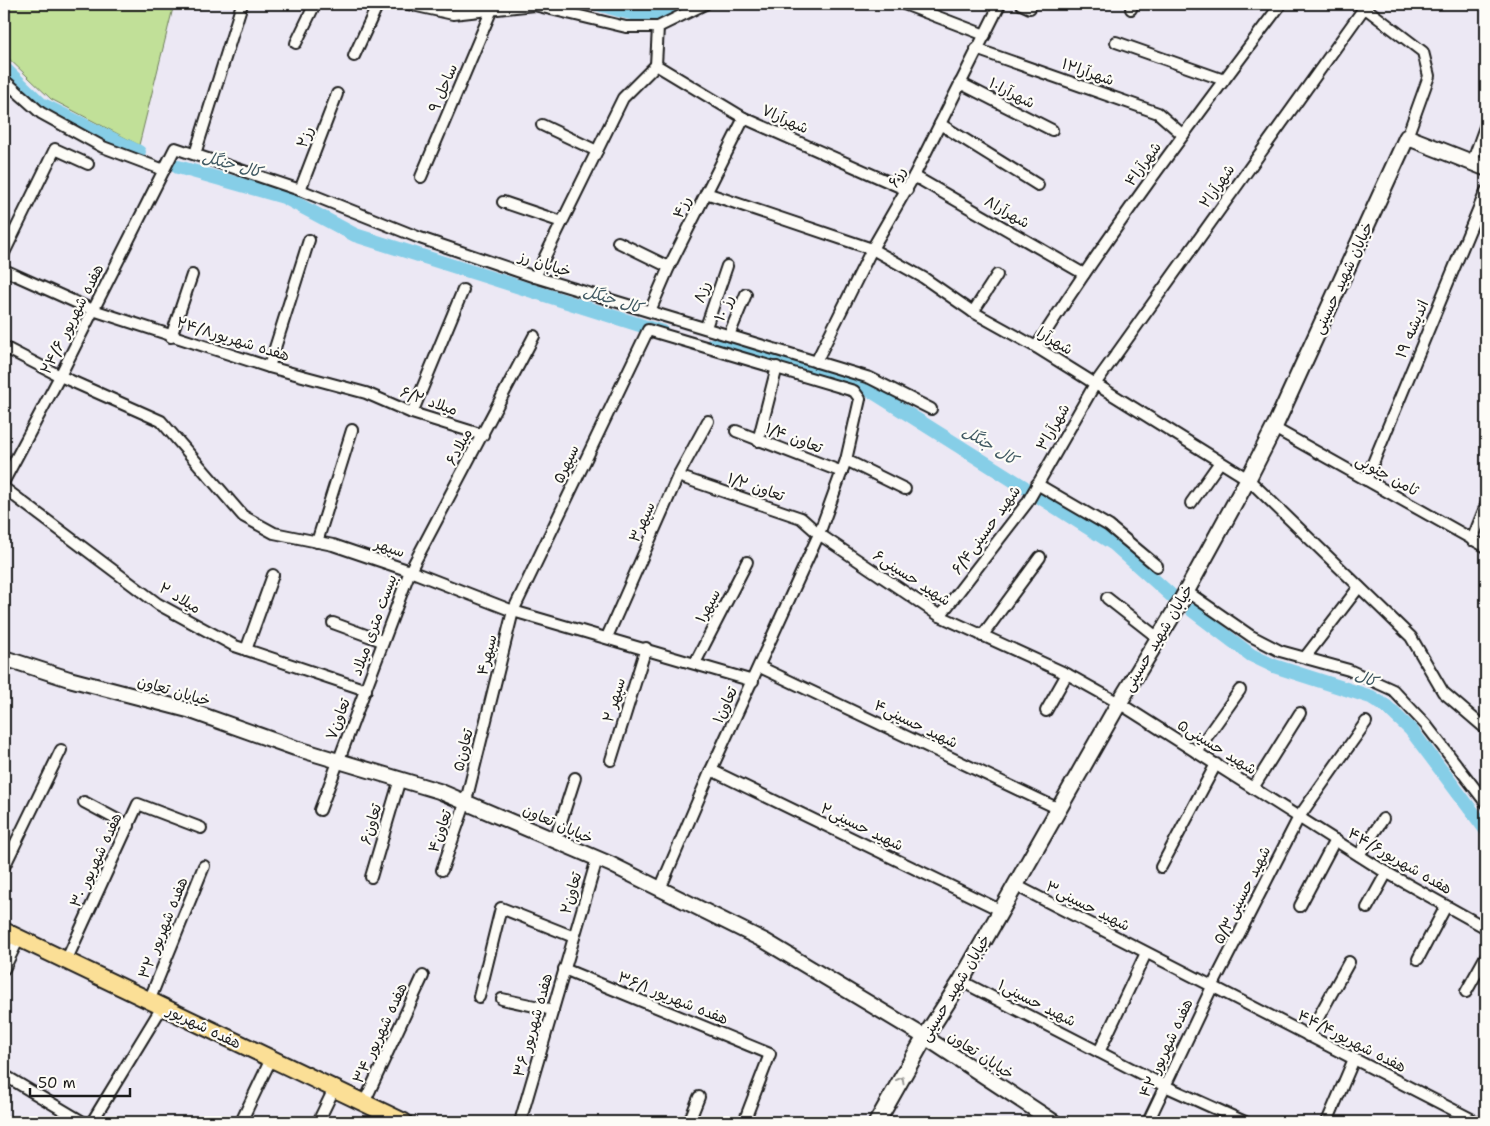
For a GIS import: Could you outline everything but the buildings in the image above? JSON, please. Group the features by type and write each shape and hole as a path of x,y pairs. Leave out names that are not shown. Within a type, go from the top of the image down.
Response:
{"main road":[{"path":"1407,137 1479,165"},
{"name":"خیابان شهید حسینی","path":"877,1122 925,1037 961,981 1119,702 1186,592 1248,479 1274,428 1407,137"},
{"name":"هفده شهریور","path":"4,931 404,1122"}],"street":[{"path":"195,154 242,4"},
{"path":"296,43 314,4"},
{"path":"354,56 378,4"},
{"path":"408,4 453,14 534,5 626,27 658,27 705,4"},
{"path":"904,4 985,35"},
{"name":"رز۶","path":"816,362 872,249 907,190 1000,4"},
{"name":"شهرآرا۴","path":"1036,347 1084,274 1183,135 1281,4"},
{"path":"1364,5 1422,52 1429,76 1407,137"},
{"name":"شهرآرا۲","path":"1095,384 1364,5"},
{"name":"ساحل ۹","path":"421,177 492,9"},
{"path":"535,277 623,98 656,65 658,27"},
{"path":"1116,42 1224,80"},
{"name":"شهرآرا۱۲","path":"976,49 1158,113 1183,135"},
{"name":"شهرآرا۷","path":"656,65 744,118 907,190"},
{"path":"4,80 41,113 103,146 164,170"},
{"name":"شهرآرا۱۰","path":"960,83 1052,130"},
{"name":"رز۲","path":"300,190 337,94"},
{"name":"رز۴","path":"650,311 669,267 744,118"},
{"path":"940,124 1038,185"},
{"path":"1479,165 1486,124"},
{"path":"542,125 597,152"},
{"name":"خیابان رز","path":"164,170 175,148 195,154 300,190 420,238 535,277 870,378 931,409"},
{"path":"4,254 55,149 88,164"},
{"name":"هفده شهریور ۲۴/۶","path":"4,481 60,376 164,170"},
{"name":"شهرآرا۸","path":"914,176 1084,274"},
{"name":"اندیشه ۱۹","path":"1366,480 1486,191"},
{"name":"شهرآرا","path":"706,192 872,249 924,278 973,312 1036,347 1248,479 1411,637 1443,692 1486,729"},
{"path":"503,202 562,222"},
{"path":"269,367 309,240"},
{"path":"618,242 669,267"},
{"name":"رز۸","path":"706,327 727,266"},
{"name":"هفده شهریور۲۴/۸","path":"4,270 93,310 171,337 269,367 366,393"},
{"path":"171,337 192,275"},
{"path":"973,312 998,275"},
{"path":"412,413 463,290"},
{"name":"رز ۱۰","path":"729,334 746,294"},
{"name":"سپهر۵","path":"513,611 646,330 777,367"},
{"name":"میلاد۶","path":"410,571 534,336"},
{"name":"سپهر","path":"4,346 60,376 161,421 243,516 274,533 317,542 410,571 513,611 646,648 753,681"},
{"path":"758,441 777,367 854,391 860,399 846,460 819,534"},
{"name":"شهرآرا۳","path":"1037,484 1095,384"},
{"name":"میلاد ۶/۲","path":"366,393 412,413 483,435"},
{"name":"سپهر۳","path":"607,637 678,476 708,422"},
{"name":"ثامن جنوبی","path":"1274,428 1486,547"},
{"path":"317,542 352,430"},
{"name":"تعاون ۱/۴","path":"736,431 842,472"},
{"path":"846,460 905,489"},
{"path":"1191,503 1220,462"},
{"name":"تعاون ۱/۲","path":"678,476 801,518 819,534"},
{"path":"1037,484 1109,526 1157,566"},
{"name":"شهید حسینی۶/۴","path":"940,616 1027,503 1037,484"},
{"name":"میلاد ۲","path":"4,488 158,604 235,646 366,690"},
{"path":"1472,540 1486,506"},
{"name":"شهید حسینی۶","path":"819,534 940,616 1067,674 1119,702"},
{"name":"تعاون۱","path":"660,889 711,770 819,534"},
{"path":"982,636 1040,557"},
{"name":"سپهر۱","path":"695,663 748,562"},
{"name":"بیست متری میلاد","path":"366,690 382,641 410,571"},
{"path":"246,650 274,575"},
{"path":"1306,656 1359,587"},
{"path":"1186,592 1251,636 1280,650 1349,670 1393,690 1426,726 1486,803"},
{"path":"1108,598 1158,638"},
{"name":"سپهر۴","path":"490,706 513,611"},
{"path":"333,623 382,641"},
{"name":"سپهر ۲","path":"611,760 646,648"},
{"name":"خیابان تعاون","path":"4,658 69,679 188,710 295,748 400,779 466,801 555,840 765,941 925,1037 1054,1122"},
{"name":"شهید حسینی۴","path":"760,666 1059,809"},
{"path":"1046,711 1067,674"},
{"name":"تعاون۷","path":"320,810 366,690"},
{"path":"1196,752 1240,690"},
{"name":"شهید حسینی۵","path":"1119,702 1299,817"},
{"name":"تعاون۵","path":"466,801 490,706"},
{"path":"1253,788 1300,713"},
{"name":"شهید حسینی۵/۳","path":"1212,987 1299,817 1366,722"},
{"path":"4,867 61,750"},
{"path":"1162,867 1216,764"},
{"name":"شهید حسینی۲","path":"711,770 1000,910"},
{"path":"555,840 575,778"},
{"name":"تعاون۶","path":"371,877 400,779"},
{"name":"تعاون۴","path":"442,870 466,801"},
{"path":"84,802 129,826"},
{"name":"هفده شهریور ۳۰","path":"66,961 138,804 201,828"},
{"name":"هفده شهریور۴۴/۶","path":"1299,817 1387,872 1486,928"},
{"path":"1359,855 1383,819"},
{"path":"1300,906 1335,840"},
{"name":"تعاون۲","path":"574,937 597,859"},
{"name":"هفده شهریور ۳۲","path":"92,1122 111,1091 156,1004 204,866"},
{"path":"1367,908 1387,872"},
{"name":"شهید حسینی۳","path":"1015,885 1212,987"},
{"path":"1418,959 1446,906"},
{"path":"479,997 501,908 574,937"},
{"name":"هفده شهریور ۳۶","path":"520,1122 574,937"},
{"path":"4,969 20,938"},
{"path":"1099,1052 1146,953"},
{"path":"1466,992 1486,956"},
{"path":"1308,1036 1349,962"},
{"name":"هفده شهریور ۳۶/۱","path":"564,969 770,1054 744,1122"},
{"name":"هفده شهریور ۳۴","path":"364,1103 424,976"},
{"name":"شهید حسینی۱","path":"961,981 1165,1086 1244,1122"},
{"name":"هفده شهریور۴۴/۴","path":"1212,987 1354,1059 1466,1120 1477,1122"},
{"name":"هفده شهریور ۴۲","path":"1148,1122 1212,987"},
{"path":"502,999 553,1010"},
{"path":"241,1122 271,1058"},
{"path":"1327,1122 1354,1059"},
{"path":"4,1074 83,1122"},
{"path":"318,1122 334,1089"},
{"path":"689,1122 699,1097"}],"green space":[{"path":"4,4 174,4 139,145 51,99 4,54"}],"waterway":[{"name":"کال جنگل","path":"598,4 642,15 664,14 685,4"},
{"name":"کال جنگل","path":"4,68 41,104 139,152"},
{"name":"کال جنگل","path":"178,167 284,197 355,235 662,332"},
{"name":"کال جنگل","path":"712,345 854,380 1024,487"},
{"name":"کال","path":"1035,494 1114,544 1173,597"},
{"name":"کال","path":"1193,611 1251,655 1274,666 1371,697 1387,707 1411,730 1486,830"}]}
